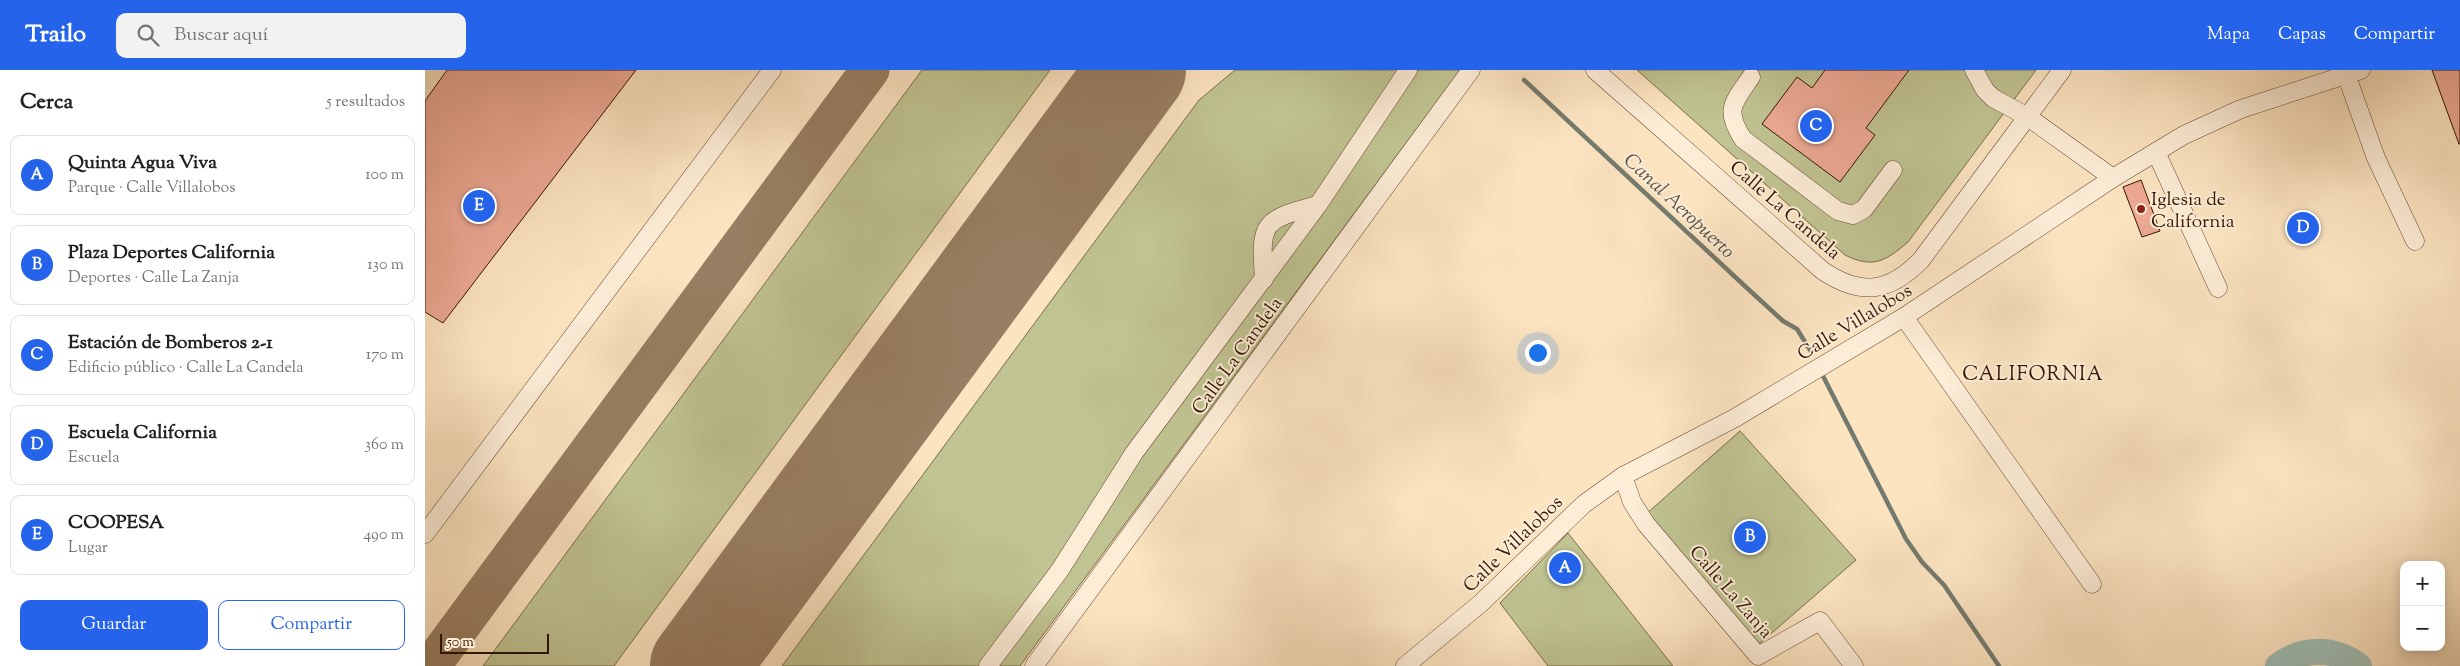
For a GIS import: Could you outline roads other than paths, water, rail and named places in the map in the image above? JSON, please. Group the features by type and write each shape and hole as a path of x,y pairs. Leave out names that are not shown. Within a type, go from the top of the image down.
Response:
{"street":[{"path":"425,534 772,70"},
{"path":"988,666 1060,570 1134,453 1318,206 1408,70"},
{"name":"Calle La Candela","path":"1034,666 1471,70"},
{"name":"Calle La Candela","path":"1595,70 1823,271 1851,286 1867,288 1883,286 1897,280 1921,260 2062,70"},
{"path":"1975,70 1985,90 1993,98 2028,118 2113,178"},
{"path":"1750,72 1734,101 1732,122 1743,139 1837,211 1853,215 1864,209 1893,170"},
{"path":"2353,72 2376,158 2415,242"},
{"name":"Calle Villalobos","path":"1405,666 1481,603 1584,504 1623,476 1735,418 1904,317 2113,178 2184,135 2234,112 2353,72"},
{"path":"2156,152 2218,288"},
{"path":"1264,279 1261,246 1265,228 1276,219 1318,206"},
{"path":"1904,317 2092,584"},
{"name":"Calle La Zanja","path":"1623,476 1632,502 1647,524 1758,656 1820,622 1853,666"}],"waterway":[{"name":"Canal Aeropuerto","path":"1524,80 1783,321 1797,329 1812,353"},
{"path":"1822,374 1906,539 1922,562 1944,585 1999,666"},
{"path":"2278,666 2298,655 2319,652 2339,655 2359,666"}],"place":[{"name":"Estación de Bomberos 2-1","path":"1816,126"},
{"name":"COOPESA","path":"479,206"},
{"name":"Iglesia de California","path":"2141,209"},
{"name":"Escuela California","path":"2303,228"},
{"name":"Plaza Deportes California","path":"1750,537"},
{"name":"Quinta Agua Viva","path":"1565,568"}],"district":[{"name":"CALIFORNIA","path":"2033,373"}]}
